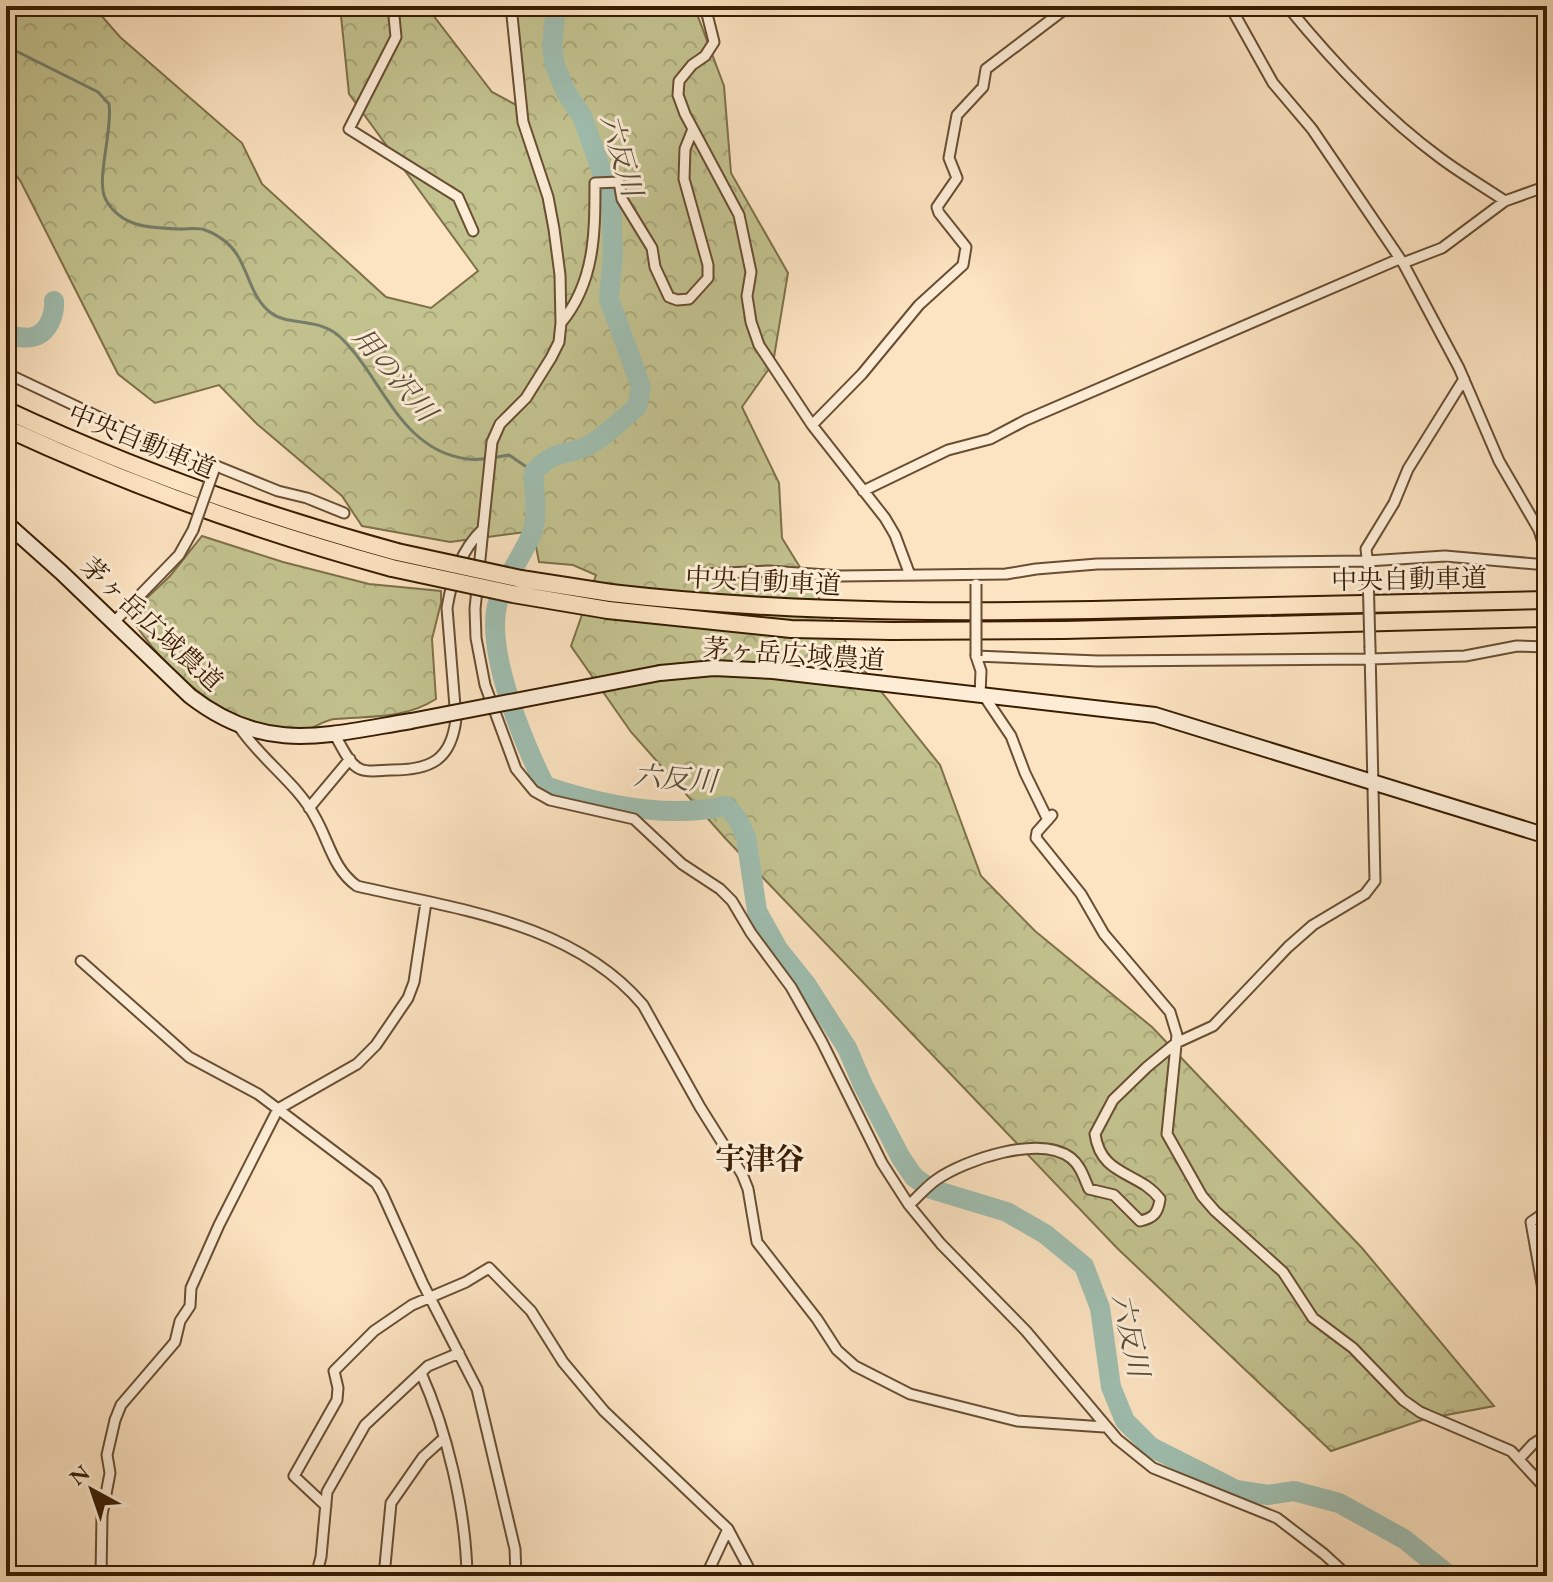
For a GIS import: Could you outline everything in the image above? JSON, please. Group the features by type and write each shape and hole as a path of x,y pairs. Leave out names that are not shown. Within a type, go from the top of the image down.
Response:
{"highway":[{"name":"中央自動車道","path":"6,410 148,472 395,560"},
{"name":"中央自動車道","path":"6,428 142,487 230,520 395,560 521,579 610,602 791,629 1064,630 1547,618"},
{"name":"中央自動車道","path":"610,602 693,602 891,612 1547,600"}],"street":[{"path":"393,6 396,37 349,129 458,197 473,231"},
{"path":"511,6 523,122 548,197 554,229 560,275 561,323 559,342 551,358 526,398 500,424 489,465 475,609 476,638 485,685 516,769 534,791 550,800 634,819 682,864 720,889 732,901 751,933 791,987 882,1163 909,1205 941,1244 1026,1331 1104,1427 1153,1468 1277,1518 1348,1576"},
{"path":"705,6 714,42 705,56 692,65 679,81 678,95 739,215 751,272 747,296 759,345 812,425 895,535 910,575"},
{"path":"812,425 862,374 919,305 963,265 966,247 937,207 957,178 949,158 957,115 983,87 989,64 1069,6"},
{"path":"1230,6 1273,83 1312,129 1401,261 1464,379 1499,461 1539,530 1547,556"},
{"path":"1287,6 1320,46 1398,123 1438,156 1505,201"},
{"path":"561,323 574,307 583,288 595,236 595,183 619,182 622,199 646,233 661,283 669,297 689,299 708,278 708,265 684,179 685,149 693,129"},
{"path":"863,491 948,450 990,439 1040,414 1401,261 1442,248 1505,201 1547,186"},
{"path":"6,373 120,427 215,467 344,513"},
{"path":"909,1205 938,1179 1010,1150 1040,1148 1071,1158 1082,1172 1089,1189 1114,1195 1140,1221 1151,1219 1159,1210 1160,1199 1152,1188 1108,1164 1101,1154 1095,1134 1113,1100 1176,1043 1213,1026 1296,940 1313,925 1365,894 1375,881 1375,782 1366,549 1394,503 1408,469 1464,379"},
{"path":"114,622 179,555 193,530 215,467"},
{"name":"茅ヶ岳広域農道","path":"6,523 190,696 210,711 256,732 283,737 334,734 660,673 734,668 1155,715 1547,836"},
{"path":"334,734 350,759 362,770 420,770 434,763 444,752 455,731 456,719 447,608 449,596 463,552 483,529"},
{"path":"704,574 769,571 976,579 1036,569 1122,563 1172,565 1367,561 1445,556 1547,565"},
{"path":"976,579 976,656 981,671 982,696 1011,736 1050,818 1037,832 1036,838 1081,894 1104,934 1170,1012 1175,1025 1176,1043 1167,1134 1202,1196 1283,1272 1313,1318 1353,1348 1403,1400 1420,1412 1511,1451 1547,1490"},
{"path":"976,656 1098,661 1370,654 1465,656 1517,646 1547,647"},
{"path":"238,725 251,744 309,808 346,879 357,886 501,919 534,931 572,950 631,991 643,1005 742,1174 748,1189 757,1242 837,1350 855,1366 885,1384 910,1394 1017,1421 1104,1427"},
{"path":"309,808 350,759"},
{"path":"101,1576 102,1515 110,1473 107,1455 115,1420 130,1393 175,1342 180,1321 190,1306 191,1288 213,1238 278,1109 357,1064 408,998 414,982 426,902"},
{"path":"81,961 189,1057 258,1094 376,1183 477,1389 515,1549 516,1576"},
{"path":"1547,1211 1531,1222 1547,1312"},
{"path":"326,1506 294,1476 337,1400 334,1371 374,1331 412,1305 431,1299 489,1268 531,1311 563,1362 604,1411 728,1529 753,1576"},
{"path":"316,1576 321,1557 327,1492 365,1425 428,1366 459,1353"},
{"path":"421,1373 436,1407 444,1438 466,1541 467,1576"},
{"path":"1520,1458 1547,1435"},
{"path":"384,1576 391,1503 423,1457 444,1438"},
{"path":"706,1576 728,1529"}],"green space":[{"path":"6,6 93,6 120,37 242,143 262,184 386,297 431,308 478,271 349,94 340,6 426,6 492,92 520,107 516,6 694,6 724,86 731,173 788,273 773,363 742,407 779,483 782,538 860,665 940,765 981,876 1035,931 1152,1027 1362,1248 1494,1406 1425,1419 1331,1451 1117,1248 725,838 631,732 571,646 596,575 573,565 539,562 533,531 450,542 362,526 342,496 257,424 219,385 155,403 118,374 21,182 6,161"},
{"path":"202,536 283,562 369,584 441,591 432,639 436,699 400,713 331,720 300,732 258,723 214,703 176,672 129,615 170,576"}],"waterway":[{"name":"六反川","path":"556,6 552,46 555,66 567,94 582,116 611,198 613,254 609,299 641,387 637,407 605,434 592,444 553,457 534,472 534,526 498,601 495,631 503,676 518,724 545,786 634,808 681,811 726,806 737,818 746,837 757,911 778,949 806,984 847,1048 863,1085 914,1177 931,1189 1007,1212 1045,1234 1084,1266 1100,1308 1111,1387 1125,1421 1151,1447 1236,1490 1268,1495 1294,1491 1339,1503 1404,1539 1450,1576"},
{"name":"用の沢川","path":"6,46 98,92 109,104 103,192 120,216 138,225 199,229 219,237 234,250 263,306 278,317 321,326 339,336 394,410 424,442 444,453 467,459 509,455 534,472"},
{"path":"6,335 29,338 38,335 52,318 54,301"}],"district":[{"name":"宇津谷","path":"760,1159"}]}
